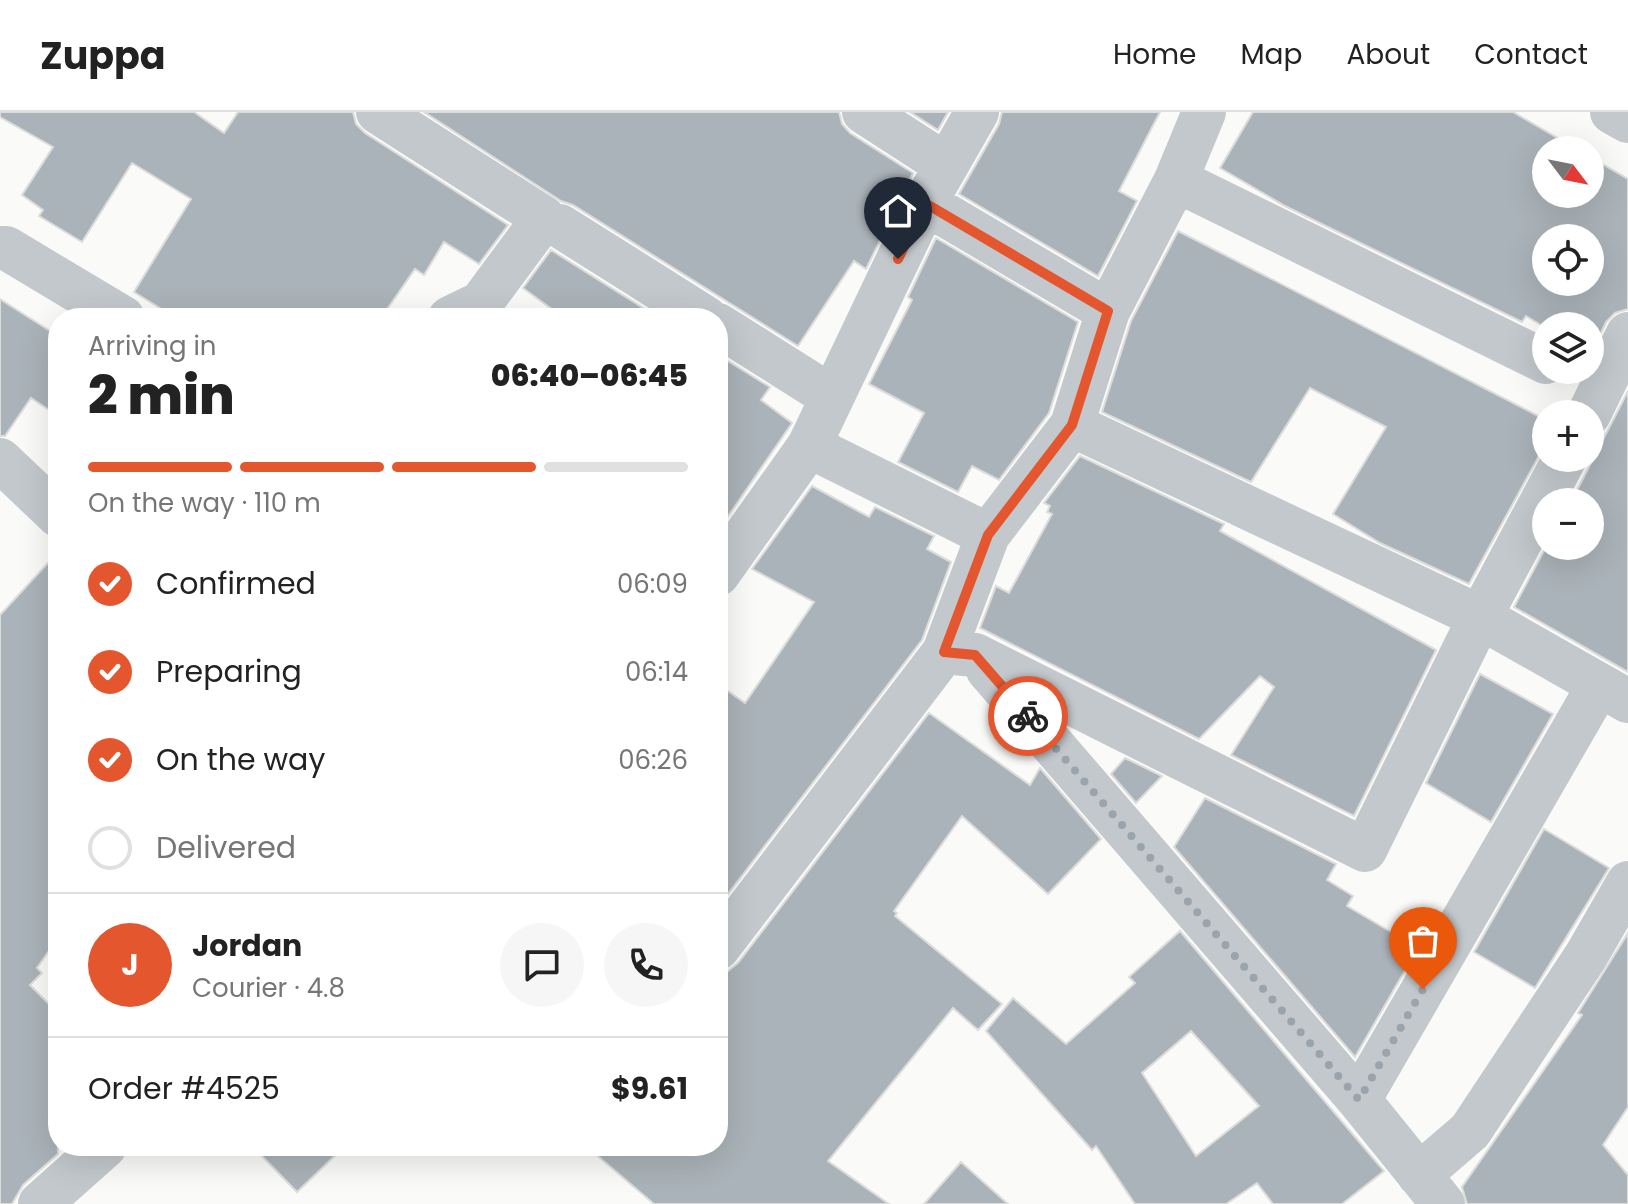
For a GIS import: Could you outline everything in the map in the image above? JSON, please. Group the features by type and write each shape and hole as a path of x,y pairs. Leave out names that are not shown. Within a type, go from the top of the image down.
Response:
{"street":[{"path":"378,112 544,218 481,303 471,308"},
{"path":"864,112 946,165"},
{"path":"728,560 809,446 925,203 977,112"},
{"path":"728,936 960,653 988,535 1072,425 1108,311 1176,180 1204,112"},
{"path":"1612,112 1628,121"},
{"path":"1176,180 1532,355"},
{"path":"925,203 1108,311"},
{"path":"560,226 690,308"},
{"path":"0,248 6,248 106,308"},
{"path":"728,331 832,397"},
{"path":"1581,384 1606,402 1628,334"},
{"path":"1072,425 1480,617 1613,693 1359,1100"},
{"path":"809,446 988,535"},
{"path":"0,460 48,506"},
{"path":"960,653 1365,850 1480,617 1558,472"},
{"path":"960,653 1359,1100 1431,1189 1586,956 1628,883"},
{"path":"40,1204 94,1156"}],"building":[{"path":"0,112 194,112 224,133 238,112 353,112 356,124 365,133 508,225 479,264 444,242 424,275 415,269 388,308 160,308 134,292 191,199 132,163 82,242 39,216 43,210 22,195 53,147 0,117"},
{"path":"424,112 839,112 842,124 850,133 913,173 866,269 854,261 798,346 573,205 561,201"},
{"path":"910,112 948,112 938,130"},
{"path":"1002,112 1160,112 1119,191 1137,201 1098,276 959,194 999,124"},
{"path":"1253,112 1513,112 1554,136 1532,136 1532,208 1604,208 1604,165 1628,179 1628,309 1615,313 1604,326 1604,312 1532,312 1532,320 1526,316 1522,322 1285,206 1220,168"},
{"path":"1178,231 1532,413 1532,469 1469,584 1380,543 1333,514 1386,427 1310,388 1251,482 1102,412 1131,321"},
{"path":"936,238 1078,322 1049,413 999,480 972,466 958,492 898,462 924,413 869,384 912,300 908,297"},
{"path":"551,250 643,308 550,308 523,288"},
{"path":"0,299 48,330 48,409 31,398 5,436 0,436"},
{"path":"728,361 770,387 761,400 792,423 728,516"},
{"path":"1628,391 1628,672 1514,607 1539,560 1604,560 1604,488 1578,488 1586,472 1604,472 1604,438"},
{"path":"1080,456 1224,524 1220,531 1436,650 1354,816 1231,755 1274,687 1260,676 1199,739 980,628 996,586 1009,593 1052,514 1047,512 1050,506 1044,503"},
{"path":"812,486 869,517 875,507 934,536 927,549 951,562 922,640 728,894 728,691 745,703 814,602 752,569"},
{"path":"48,563 48,952 37,968 42,973 30,985 48,1003 48,1156 56,1156 23,1185 12,1204 0,1204 0,615"},
{"path":"1480,674 1553,714 1491,822 1426,783"},
{"path":"929,713 1030,785 1040,768 1101,839 1048,894 962,816 894,911 897,913 895,916 1002,1004 978,1030 953,1008 828,1161 889,1204 654,1204 598,1156 728,1156 728,971 738,963"},
{"path":"1125,758 1162,776 1136,803 1111,774"},
{"path":"1205,798 1336,864 1327,880 1353,896 1347,906 1418,948 1355,1057 1174,847"},
{"path":"1544,829 1609,868 1535,988 1474,952"},
{"path":"1180,931 1384,1171 1342,1204 1273,1204 1257,1183 1226,1204 1135,1204 1096,1146 1092,1150 986,1031 1013,998 1066,1044 1135,983 1129,977","holes":["1191,1031 1259,1106 1196,1156 1142,1073"]},
{"path":"1628,933 1628,1107 1603,1145 1628,1175 1628,1204 1467,1204 1462,1187 1582,1015 1578,1013"},
{"path":"262,1156 335,1156 297,1192"},
{"path":"961,1162 1008,1204 924,1204"}],"way so far":[{"path":"1028,716 1359,1100 1423,989"}],"route":[{"path":"898,259 925,203 1108,311 1072,425 988,535 944,652 975,655 1028,716"}]}
